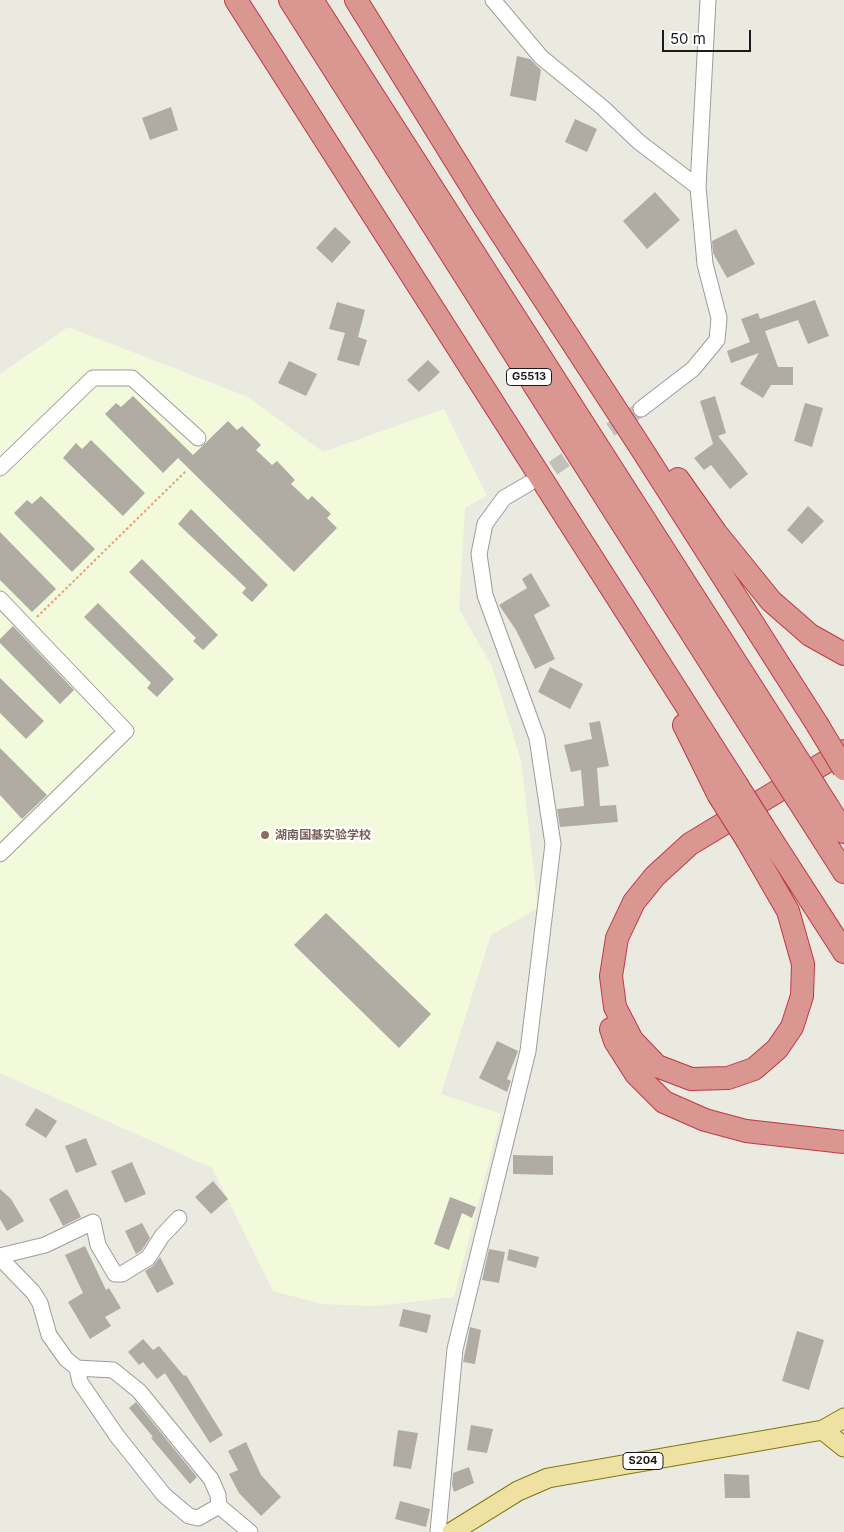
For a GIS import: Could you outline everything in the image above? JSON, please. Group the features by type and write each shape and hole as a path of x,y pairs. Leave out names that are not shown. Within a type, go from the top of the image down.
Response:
{"highway":[{"path":"231,0 277,66"},
{"path":"236,0 623,606 755,834 844,952"},
{"name":"G5513","path":"290,0 769,755 844,832"},
{"name":"G5513","path":"312,0 788,744 807,794 844,872"},
{"path":"356,0 484,206 641,448 844,769"},
{"path":"484,206 716,533 770,601 810,635 844,654"},
{"path":"844,735 679,837 646,866 622,897 607,937 601,972 604,1004 615,1041 636,1074 664,1102 705,1120 746,1131 844,1142"},
{"path":"755,834 788,911 802,964 802,996 792,1027 777,1050 754,1069 728,1078 691,1079 657,1066 632,1040 615,1007 611,976 617,938 634,902 655,876 690,844 844,751"}],"main road":[{"name":"S204","path":"452,1532 518,1491 548,1478 823,1430 844,1418"},
{"path":"823,1430 844,1447"}],"street":[{"path":"493,0 541,57 602,107 639,142 698,187"},
{"path":"641,409 693,369 717,340 719,318 705,264 698,187 708,0"},
{"path":"0,468 93,378 132,378 198,438"},
{"path":"438,1532 455,1349 528,1051 553,844 537,738 485,596 479,554 485,524 504,498 528,484"},
{"path":"0,599 28,625 126,731 0,854"},
{"path":"179,1218 162,1236 148,1258 122,1274 115,1274 98,1245 93,1222 45,1245 0,1257 33,1292 40,1303 49,1335 66,1359 77,1368 113,1370 139,1391 211,1479 218,1495 219,1506 250,1532"},
{"path":"77,1368 80,1382 116,1436 164,1495 189,1516 198,1518 219,1506"}],"path":[{"path":"28,625 187,470"}],"shaded area":[{"name":"湖南国基实验学校","path":"68,327 248,397 323,452 444,409 487,496 465,508 459,609 492,666 521,761 538,908 491,935 441,1094 501,1114 454,1297 375,1306 322,1304 273,1291 212,1168 0,1073 0,374"}],"building":[{"path":"517,56 530,59 541,70 536,101 510,96"},
{"path":"171,107 178,130 150,140 142,118"},
{"path":"575,119 597,129 587,152 565,142"},
{"path":"655,192 680,220 647,249 623,221"},
{"path":"335,227 351,242 332,263 316,248"},
{"path":"736,229 755,264 727,278 713,253 712,241"},
{"path":"815,300 829,336 808,344 798,320 765,331 778,367 793,367 793,385 771,385 763,398 740,384 759,353 731,363 727,351 750,342 741,319 758,313 760,319"},
{"path":"337,302 365,310 358,337 367,340 359,366 337,360 345,333 329,329"},
{"path":"428,360 440,372 419,392 407,380"},
{"path":"289,361 317,374 306,396 278,383"},
{"path":"133,396 193,455 228,421 237,430 242,426 261,445 256,450 272,465 277,461 295,480 291,484 308,500 312,496 331,514 327,518 337,528 294,572 178,458 163,473 105,414 116,403 121,407"},
{"path":"715,396 726,433 718,436 748,474 730,489 711,465 704,470 694,458 713,444 700,401"},
{"path":"805,403 823,408 812,447 794,441"},
{"path":"91,440 145,493 123,516 63,458 76,443 82,449"},
{"path":"41,496 95,549 72,572 14,513 27,500 32,504"},
{"path":"808,506 824,521 802,544 787,530"},
{"path":"191,509 268,585 252,602 242,593 246,588 178,524"},
{"path":"0,532 56,589 32,612 0,580"},
{"path":"142,559 218,635 203,650 193,641 196,638 129,572"},
{"path":"531,573 550,606 534,615 555,659 535,669 516,630 499,605 527,588 522,579"},
{"path":"98,603 174,679 157,697 147,688 151,683 84,617"},
{"path":"13,626 74,690 60,704 0,643 0,639"},
{"path":"550,667 583,684 570,709 538,692"},
{"path":"0,678 44,721 26,739 0,713"},
{"path":"600,721 609,766 597,768 600,806 616,805 618,822 560,827 557,809 584,806 581,770 571,772 564,745 592,739 589,723"},
{"path":"0,748 47,795 22,819 0,795"},
{"path":"326,913 431,1014 399,1048 294,945"},
{"path":"497,1041 518,1051 507,1079 511,1081 507,1092 479,1078"},
{"path":"36,1108 57,1121 46,1138 25,1125"},
{"path":"86,1138 97,1165 76,1173 65,1146"},
{"path":"513,1155 553,1156 553,1175 513,1174"},
{"path":"132,1162 146,1194 125,1203 111,1171"},
{"path":"213,1181 228,1199 211,1214 195,1197"},
{"path":"0,1189 11,1199 24,1221 7,1231 0,1219"},
{"path":"67,1189 81,1217 63,1226 49,1199"},
{"path":"450,1197 476,1207 472,1218 462,1213 449,1250 434,1244"},
{"path":"142,1223 150,1238 141,1251 136,1254 125,1231"},
{"path":"85,1246 106,1290 109,1288 121,1308 105,1317 111,1326 90,1339 68,1302 83,1293 65,1255"},
{"path":"489,1249 505,1252 499,1283 482,1280"},
{"path":"509,1249 539,1257 536,1268 507,1260"},
{"path":"160,1257 174,1284 157,1293 145,1271 153,1266"},
{"path":"403,1309 431,1315 427,1333 399,1326"},
{"path":"470,1327 481,1330 475,1364 463,1362"},
{"path":"797,1331 824,1340 809,1390 782,1381"},
{"path":"143,1339 153,1350 159,1346 184,1376 186,1375 223,1435 210,1443 165,1373 157,1379 143,1362 139,1365 128,1352"},
{"path":"136,1402 197,1477 190,1484 151,1438 153,1437 129,1408"},
{"path":"471,1425 493,1429 487,1453 467,1450"},
{"path":"398,1430 418,1433 411,1469 393,1466"},
{"path":"246,1442 261,1475 281,1497 261,1516 239,1493 229,1474 238,1470 228,1451"},
{"path":"469,1467 474,1483 454,1492 452,1485 453,1473"},
{"path":"724,1474 749,1475 750,1498 725,1498"},
{"path":"400,1501 430,1509 426,1527 395,1519"}],"tunnel":[{"path":"534,481 641,409"}],"place":[{"name":"湖南国基实验学校","path":"265,835"}]}
